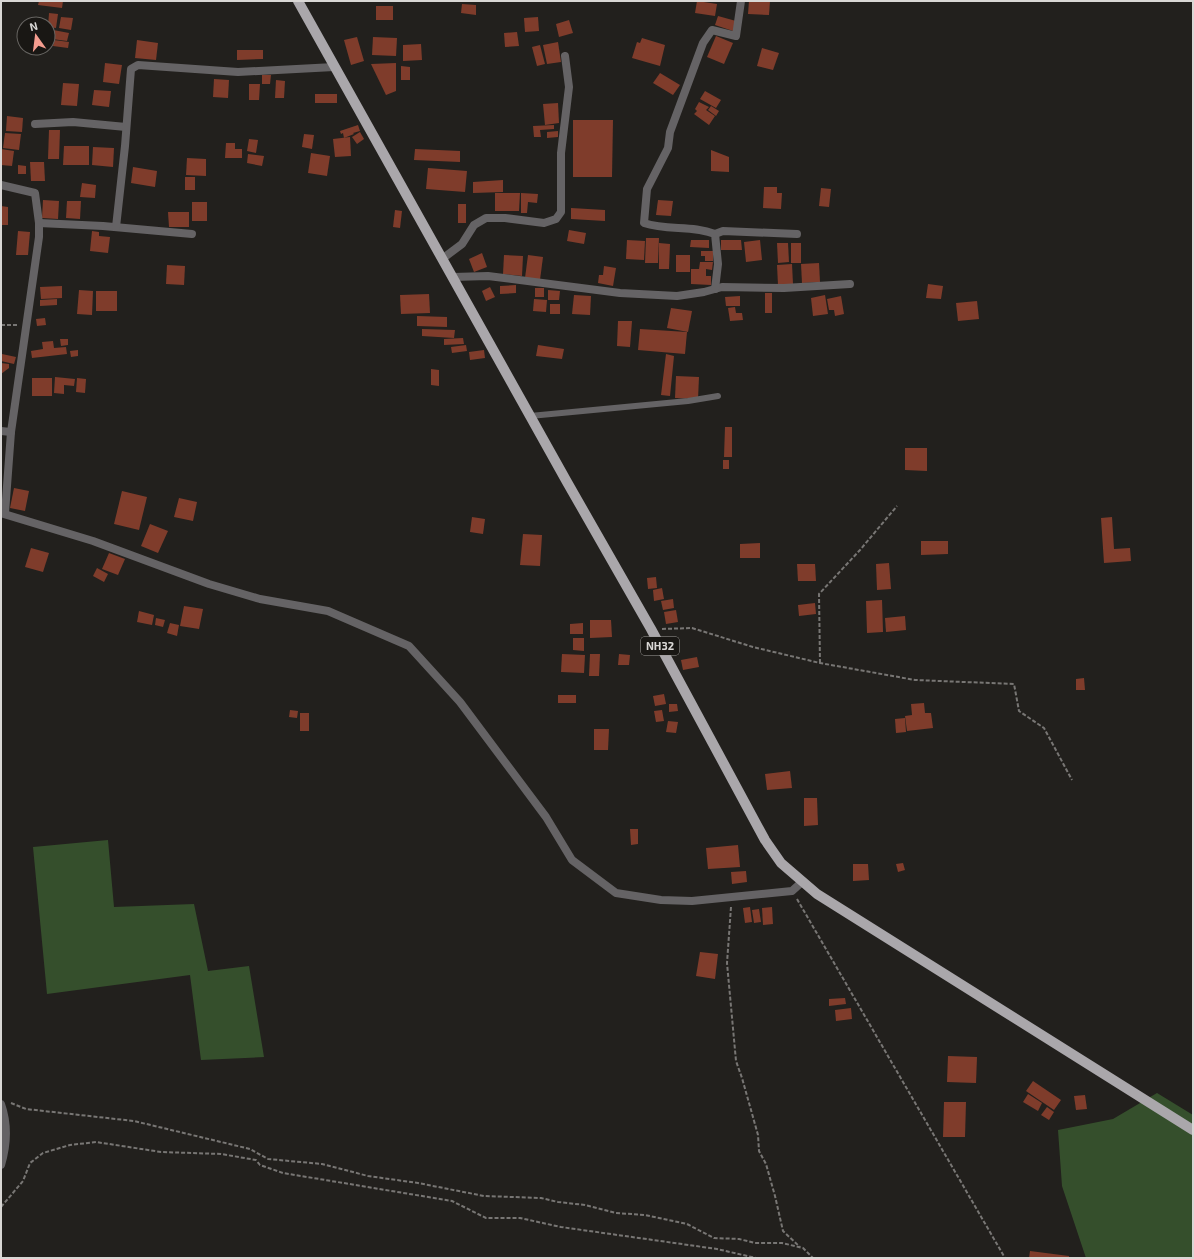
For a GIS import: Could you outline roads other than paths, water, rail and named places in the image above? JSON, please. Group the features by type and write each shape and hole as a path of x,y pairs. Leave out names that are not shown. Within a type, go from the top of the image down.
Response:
{"main road":[{"name":"NH32","path":"298,1 651,629 766,840 781,863 817,894 1193,1130"}],"street":[{"path":"741,1 736,36 712,30 703,43 670,132 668,148 647,189 644,223 657,228 703,230 715,234 723,231 797,234"},
{"path":"442,259 462,244 474,226 486,218 505,218 544,222 556,219 561,212 561,153 569,86 565,56"},
{"path":"116,227 131,69 138,65 238,72 334,67"},
{"path":"35,124 73,122 126,127"},
{"path":"1,185 35,193 39,223 39,237 11,432 3,513 93,541 216,586 260,599 328,611 409,646 460,702 546,817 572,860 616,893 661,900 692,901 792,891 802,882"},
{"path":"39,223 116,227 192,234"},
{"path":"715,234 718,264 715,289"},
{"path":"453,277 488,276 620,293 677,296 722,287 784,288 850,284"},
{"path":"1,431 11,432"},
{"path":"1,1165 4,1155 6,1120 4,1103"}],"lane":[{"path":"530,416 688,401 718,396"}]}
